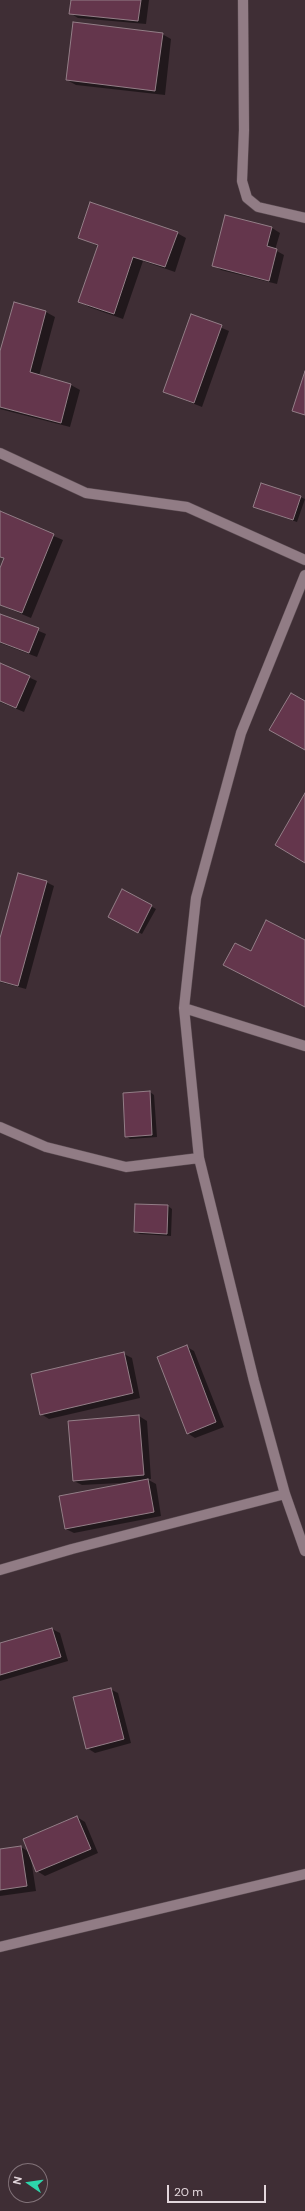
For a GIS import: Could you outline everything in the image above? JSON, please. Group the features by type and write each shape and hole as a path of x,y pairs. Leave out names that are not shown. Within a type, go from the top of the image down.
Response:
{"street":[{"path":"243,0 244,130 242,181 247,198 258,207 305,218"},
{"path":"0,452 86,493 187,507 305,560"},
{"path":"305,575 241,733 196,898 184,1008 199,1158 254,1381 285,1494 305,1551"},
{"path":"184,1008 305,1046"},
{"path":"0,1127 46,1147 126,1167 199,1158"},
{"path":"0,1570 72,1549 285,1494"},
{"path":"0,1948 305,1874"}],"building":[{"path":"71,0 141,0 138,21 69,14"},
{"path":"73,22 163,33 155,91 66,80"},
{"path":"90,202 178,232 165,267 133,257 114,314 78,302 98,245 78,238"},
{"path":"225,215 272,227 267,246 277,249 269,281 212,266"},
{"path":"14,302 46,311 30,372 71,384 61,423 0,407 0,351"},
{"path":"191,314 222,325 194,403 163,392"},
{"path":"305,371 305,415 292,411"},
{"path":"261,483 301,496 293,520 253,507"},
{"path":"0,511 54,534 22,613 0,605 0,568 4,558 0,557"},
{"path":"0,614 39,628 29,653 0,642"},
{"path":"0,663 30,676 16,708 0,701"},
{"path":"291,693 305,701 305,750 269,730"},
{"path":"305,793 305,863 275,845"},
{"path":"18,873 47,881 18,986 0,981 0,938"},
{"path":"122,889 152,905 138,933 108,917"},
{"path":"266,920 305,940 305,1007 223,965 235,943 251,951"},
{"path":"150,1091 152,1135 125,1137 123,1093"},
{"path":"135,1204 168,1205 167,1234 134,1232"},
{"path":"187,1345 216,1422 187,1434 157,1357"},
{"path":"124,1352 133,1393 40,1415 31,1374"},
{"path":"139,1415 144,1475 73,1481 68,1421"},
{"path":"148,1479 154,1512 65,1529 59,1496"},
{"path":"52,1628 61,1657 0,1675 0,1643"},
{"path":"111,1688 124,1739 86,1749 73,1697"},
{"path":"77,1816 91,1849 36,1872 23,1839"},
{"path":"21,1846 27,1886 0,1890 0,1849"}]}
